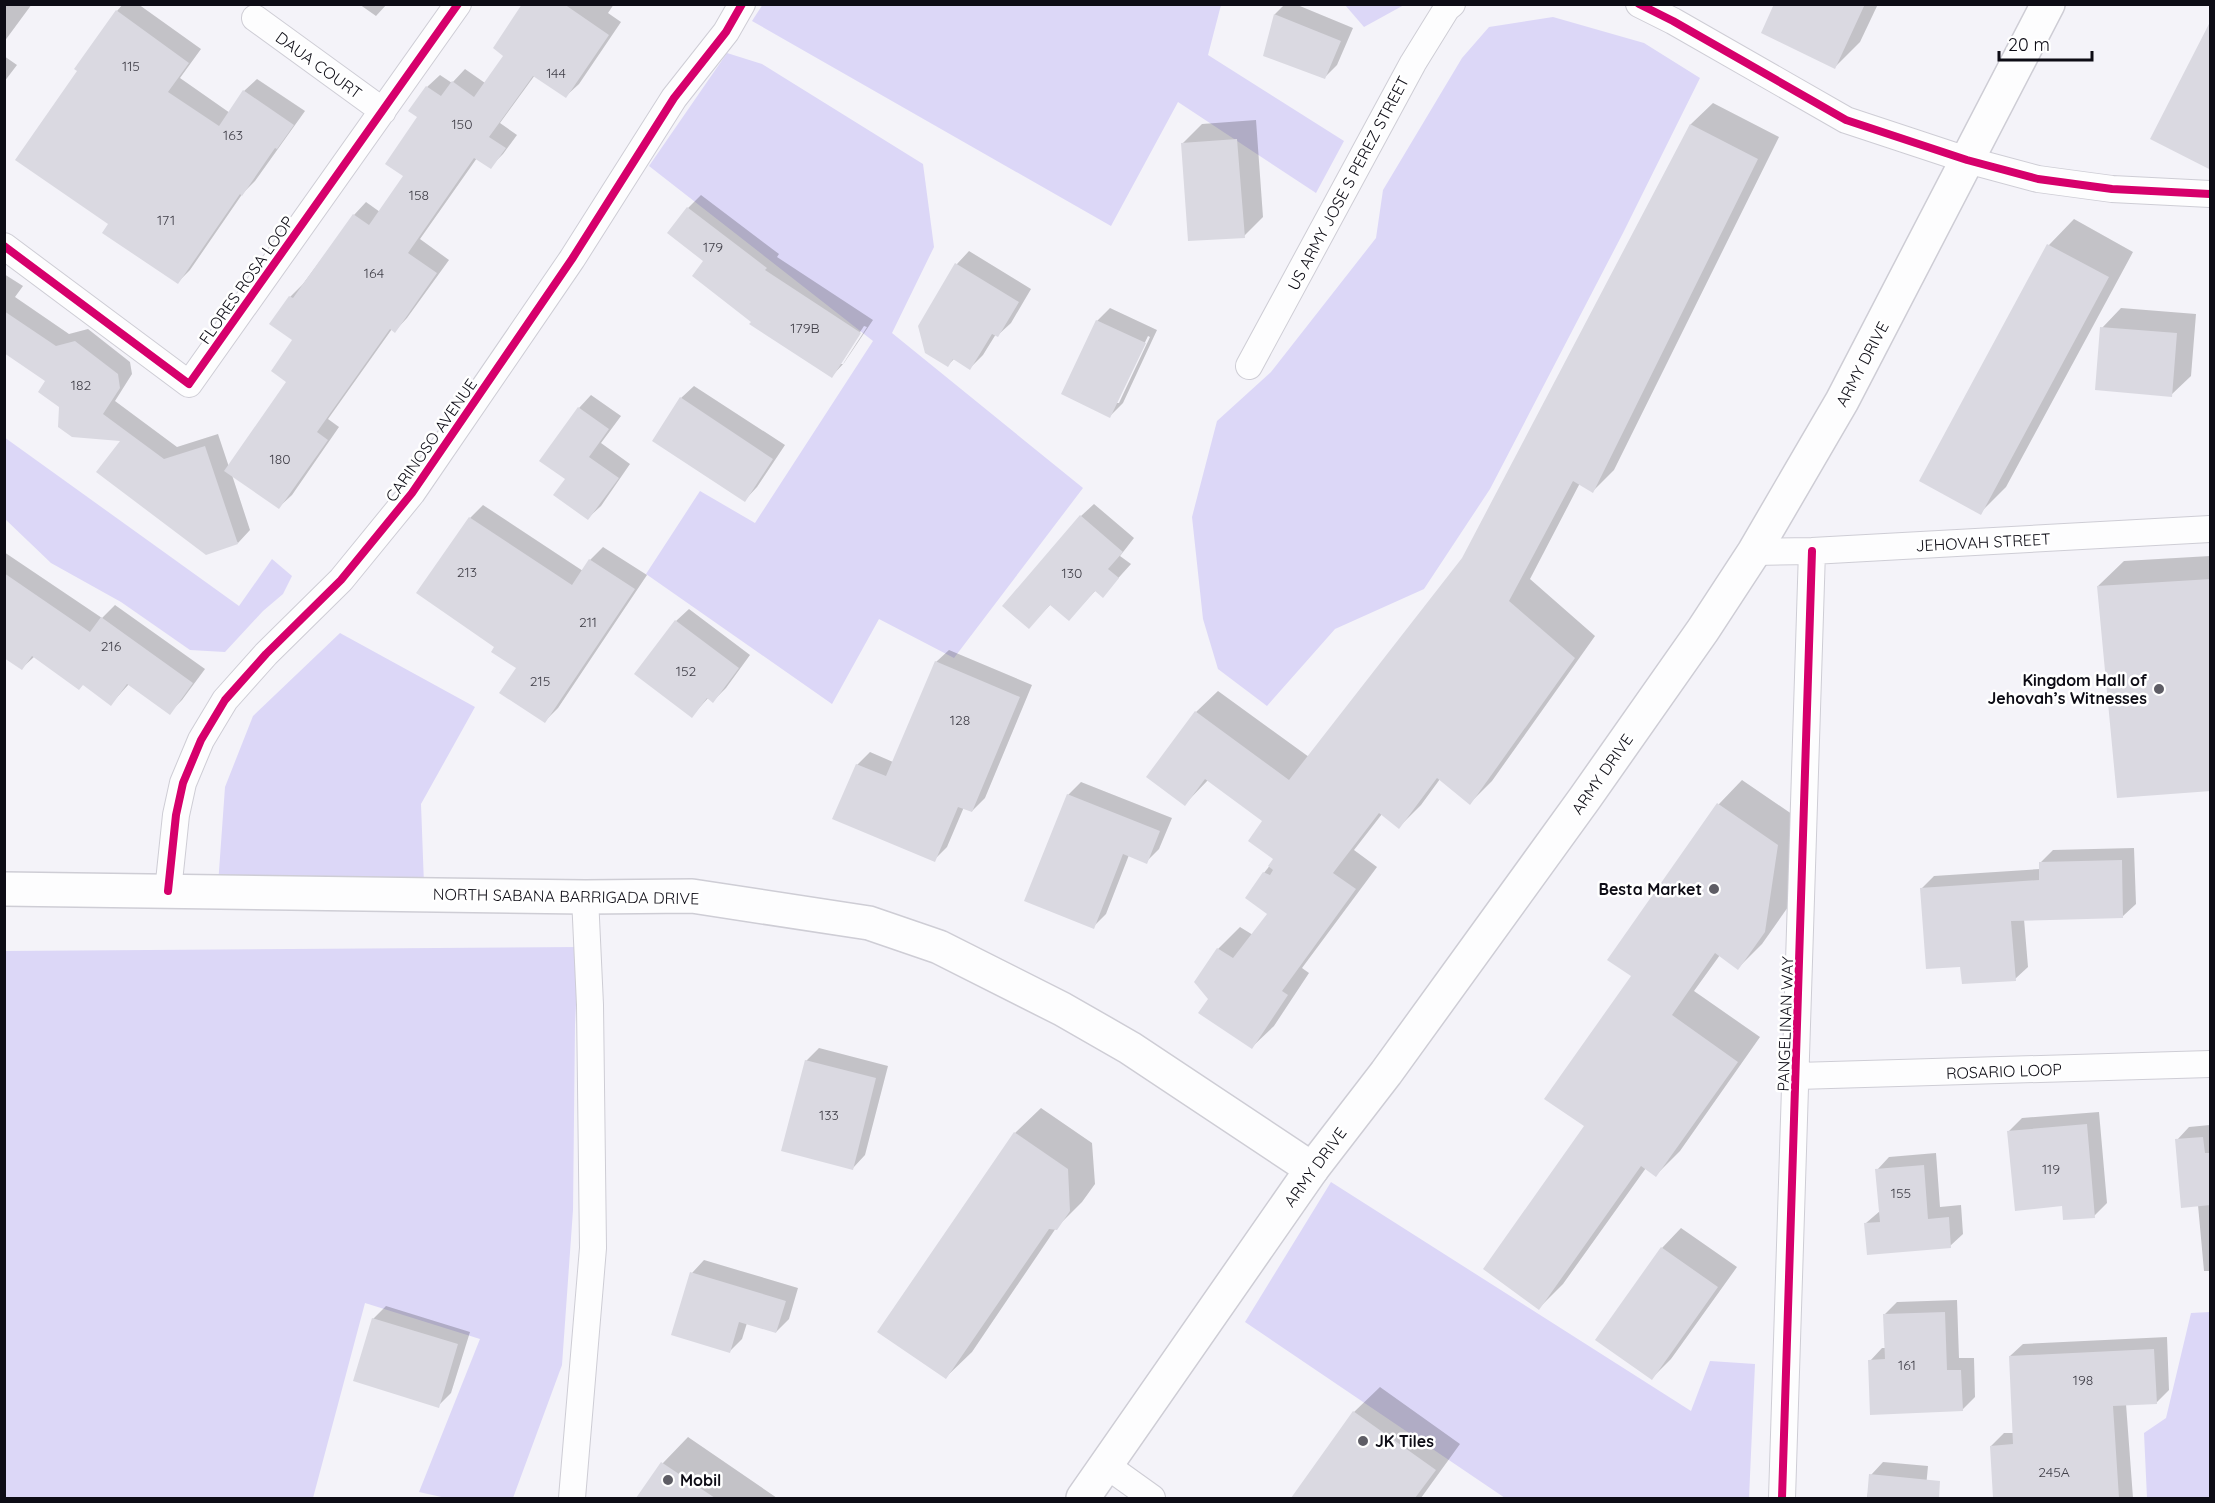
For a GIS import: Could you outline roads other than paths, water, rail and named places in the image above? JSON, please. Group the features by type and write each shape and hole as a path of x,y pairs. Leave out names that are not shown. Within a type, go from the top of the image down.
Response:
{"main road":[{"name":"ARMY DRIVE","path":"1083,1498 1312,1169 1392,1064 1585,798 1755,552 1842,402 2048,4"},
{"name":"NORTH SABANA BARRIGADA DRIVE","path":"4,889 585,897 692,896 750,903 869,923 939,947 1062,1009 1130,1048 1312,1169"}],"street":[{"name":"FLORES ROSA LOOP","path":"4,246 189,384 458,4"},
{"name":"CARINOSO AVENUE","path":"168,891 176,814 183,783 201,740 225,700 266,654 341,580 412,493 577,252 674,98 726,32 742,4"},
{"name":"US ARMY JOSE S PEREZ STREET","path":"1250,366 1413,63 1447,8 1452,4"},
{"path":"1639,4 1846,120 1967,160 2038,179 2112,189 2211,194"},
{"name":"DAUA COURT","path":"255,18 383,111"},
{"name":"JEHOVAH STREET","path":"1755,552 1812,551 2211,529"},
{"name":"PANGELINAN WAY","path":"1782,1498 1812,551"},
{"path":"572,1498 593,1248 590,1005 585,897"},
{"name":"ROSARIO LOOP","path":"1797,1076 2211,1064"},
{"path":"1106,1465 1152,1498"}],"place":[{"name":"Kingdom Hall of Jehovah’s Witnesses","path":"2159,689"},
{"name":"Besta Market","path":"1714,889"},
{"name":"JK Tiles","path":"1363,1441"},
{"name":"Mobil","path":"668,1480"}]}
